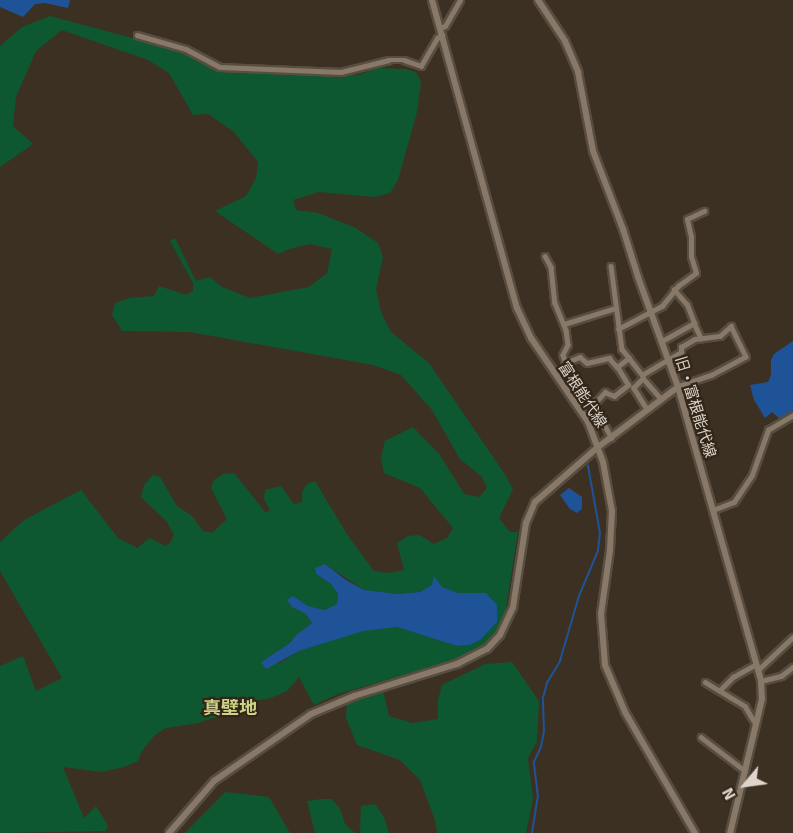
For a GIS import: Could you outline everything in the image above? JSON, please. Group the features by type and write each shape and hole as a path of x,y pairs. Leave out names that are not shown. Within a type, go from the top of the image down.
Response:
{"street":[{"name":"富根能代線","path":"432,0 517,308 531,338 588,422 609,485 612,511 610,550 601,614 605,664 625,712 695,833"},
{"path":"137,35 186,49 220,67 341,72 389,60 404,60 421,66 460,0"},
{"name":"旧・富根能代線","path":"538,0 565,41 578,72 593,151 678,387 761,681 762,699 730,833"},
{"path":"618,329 652,312 674,290 696,273 691,257 692,237 687,219 704,211"},
{"path":"545,256 551,267 555,303 564,324 568,345 563,355 565,363 612,438"},
{"path":"610,266 622,349 661,399"},
{"path":"674,290 687,305 701,338"},
{"path":"564,324 616,308"},
{"path":"662,341 694,323"},
{"path":"169,833 214,781 311,714 365,692 457,664 487,650 500,636 513,607 526,523 535,502 542,494 598,447 678,387 712,375 746,357 731,326 720,336 701,338 681,347 681,352 643,376 631,387 614,396 604,393 592,406"},
{"path":"565,363 580,357 587,363 609,358 647,410"},
{"path":"617,367 629,358"},
{"path":"576,404 585,397"},
{"path":"713,510 734,502 752,475 768,430 793,415"},
{"path":"721,689 733,677 757,668 793,637"},
{"path":"761,681 781,676 793,667"},
{"path":"705,682 721,689 745,706 756,724"},
{"path":"701,737 744,770"}],"green space":[{"path":"50,16 185,52 219,72 358,75 379,68 406,69 416,72 421,81 417,112 398,180 390,193 375,197 319,192 293,200 296,210 318,213 356,228 378,243 383,257 376,289 381,312 391,332 429,363 504,473 513,489 499,518 510,532 518,532 504,621 488,643 461,658 338,694 314,705 299,677 287,691 271,698 241,703 216,717 198,723 166,728 155,735 142,751 138,761 124,767 101,772 63,767 84,818 96,806 108,826 106,831 0,833 0,666 23,656 36,691 62,678 0,571 0,542 24,520 81,490 118,538 137,548 150,538 165,546 170,543 174,535 167,522 141,497 144,485 153,475 160,477 177,506 192,516 203,531 212,533 227,519 211,488 214,480 223,474 234,473 266,513 270,510 264,499 265,490 281,486 294,504 302,502 302,492 307,484 315,481 348,536 374,571 389,573 404,570 397,543 408,536 419,535 434,544 447,538 453,528 420,488 384,473 381,458 385,441 413,427 440,455 464,494 479,497 487,488 482,477 460,459 432,410 401,375 373,365 190,332 122,331 112,315 115,303 130,298 154,296 159,286 186,295 193,291 193,283 170,241 175,238 196,281 210,277 222,287 250,298 309,287 327,273 332,249 309,244 278,254 215,211 246,196 256,178 258,162 234,132 208,114 193,115 169,73 148,60 62,30 36,51 16,97 13,126 33,144 0,167 0,46 22,27","holes":["325,564 364,590 398,594 420,592 432,585 435,577 442,587 458,593 486,593 469,645 457,646 397,627 363,630 299,651 280,663 261,662 290,643 296,635 312,623 306,614 292,607 293,596 308,606 325,610 337,604 338,594 331,584 316,574"]},
{"path":"512,662 539,701 537,742 528,758 533,799 526,833 437,833 435,820 420,780 400,760 357,745 346,718 347,704 383,690 389,716 412,723 438,719 438,700 442,685 485,664"},
{"path":"225,792 269,797 290,833 185,833"},
{"path":"332,799 340,809 345,824 355,833 315,833 307,801"},
{"path":"375,804 384,817 389,833 360,833 361,806"}],"water":[{"path":"0,0 70,0 68,8 45,3 35,4 23,17 0,7"},
{"path":"793,341 793,410 780,419 772,412 765,418 754,400 750,385 768,382 774,354"},
{"path":"569,488 582,497 582,509 577,513 570,509 560,495"},
{"path":"325,564 364,590 398,594 420,592 432,585 434,576 442,587 458,593 486,593 497,605 497,622 480,640 469,645 457,646 397,627 363,631 299,651 266,669 261,662 290,643 296,635 312,623 306,614 292,607 287,600 293,596 308,606 325,610 337,604 338,594 331,584 316,574 315,568"}],"waterway":[{"path":"532,833 538,797 534,762 541,747 544,731 543,698 547,683 560,661 579,596 598,551 600,533 588,466"}],"district":[{"name":"真壁地","path":"230,708"}]}
